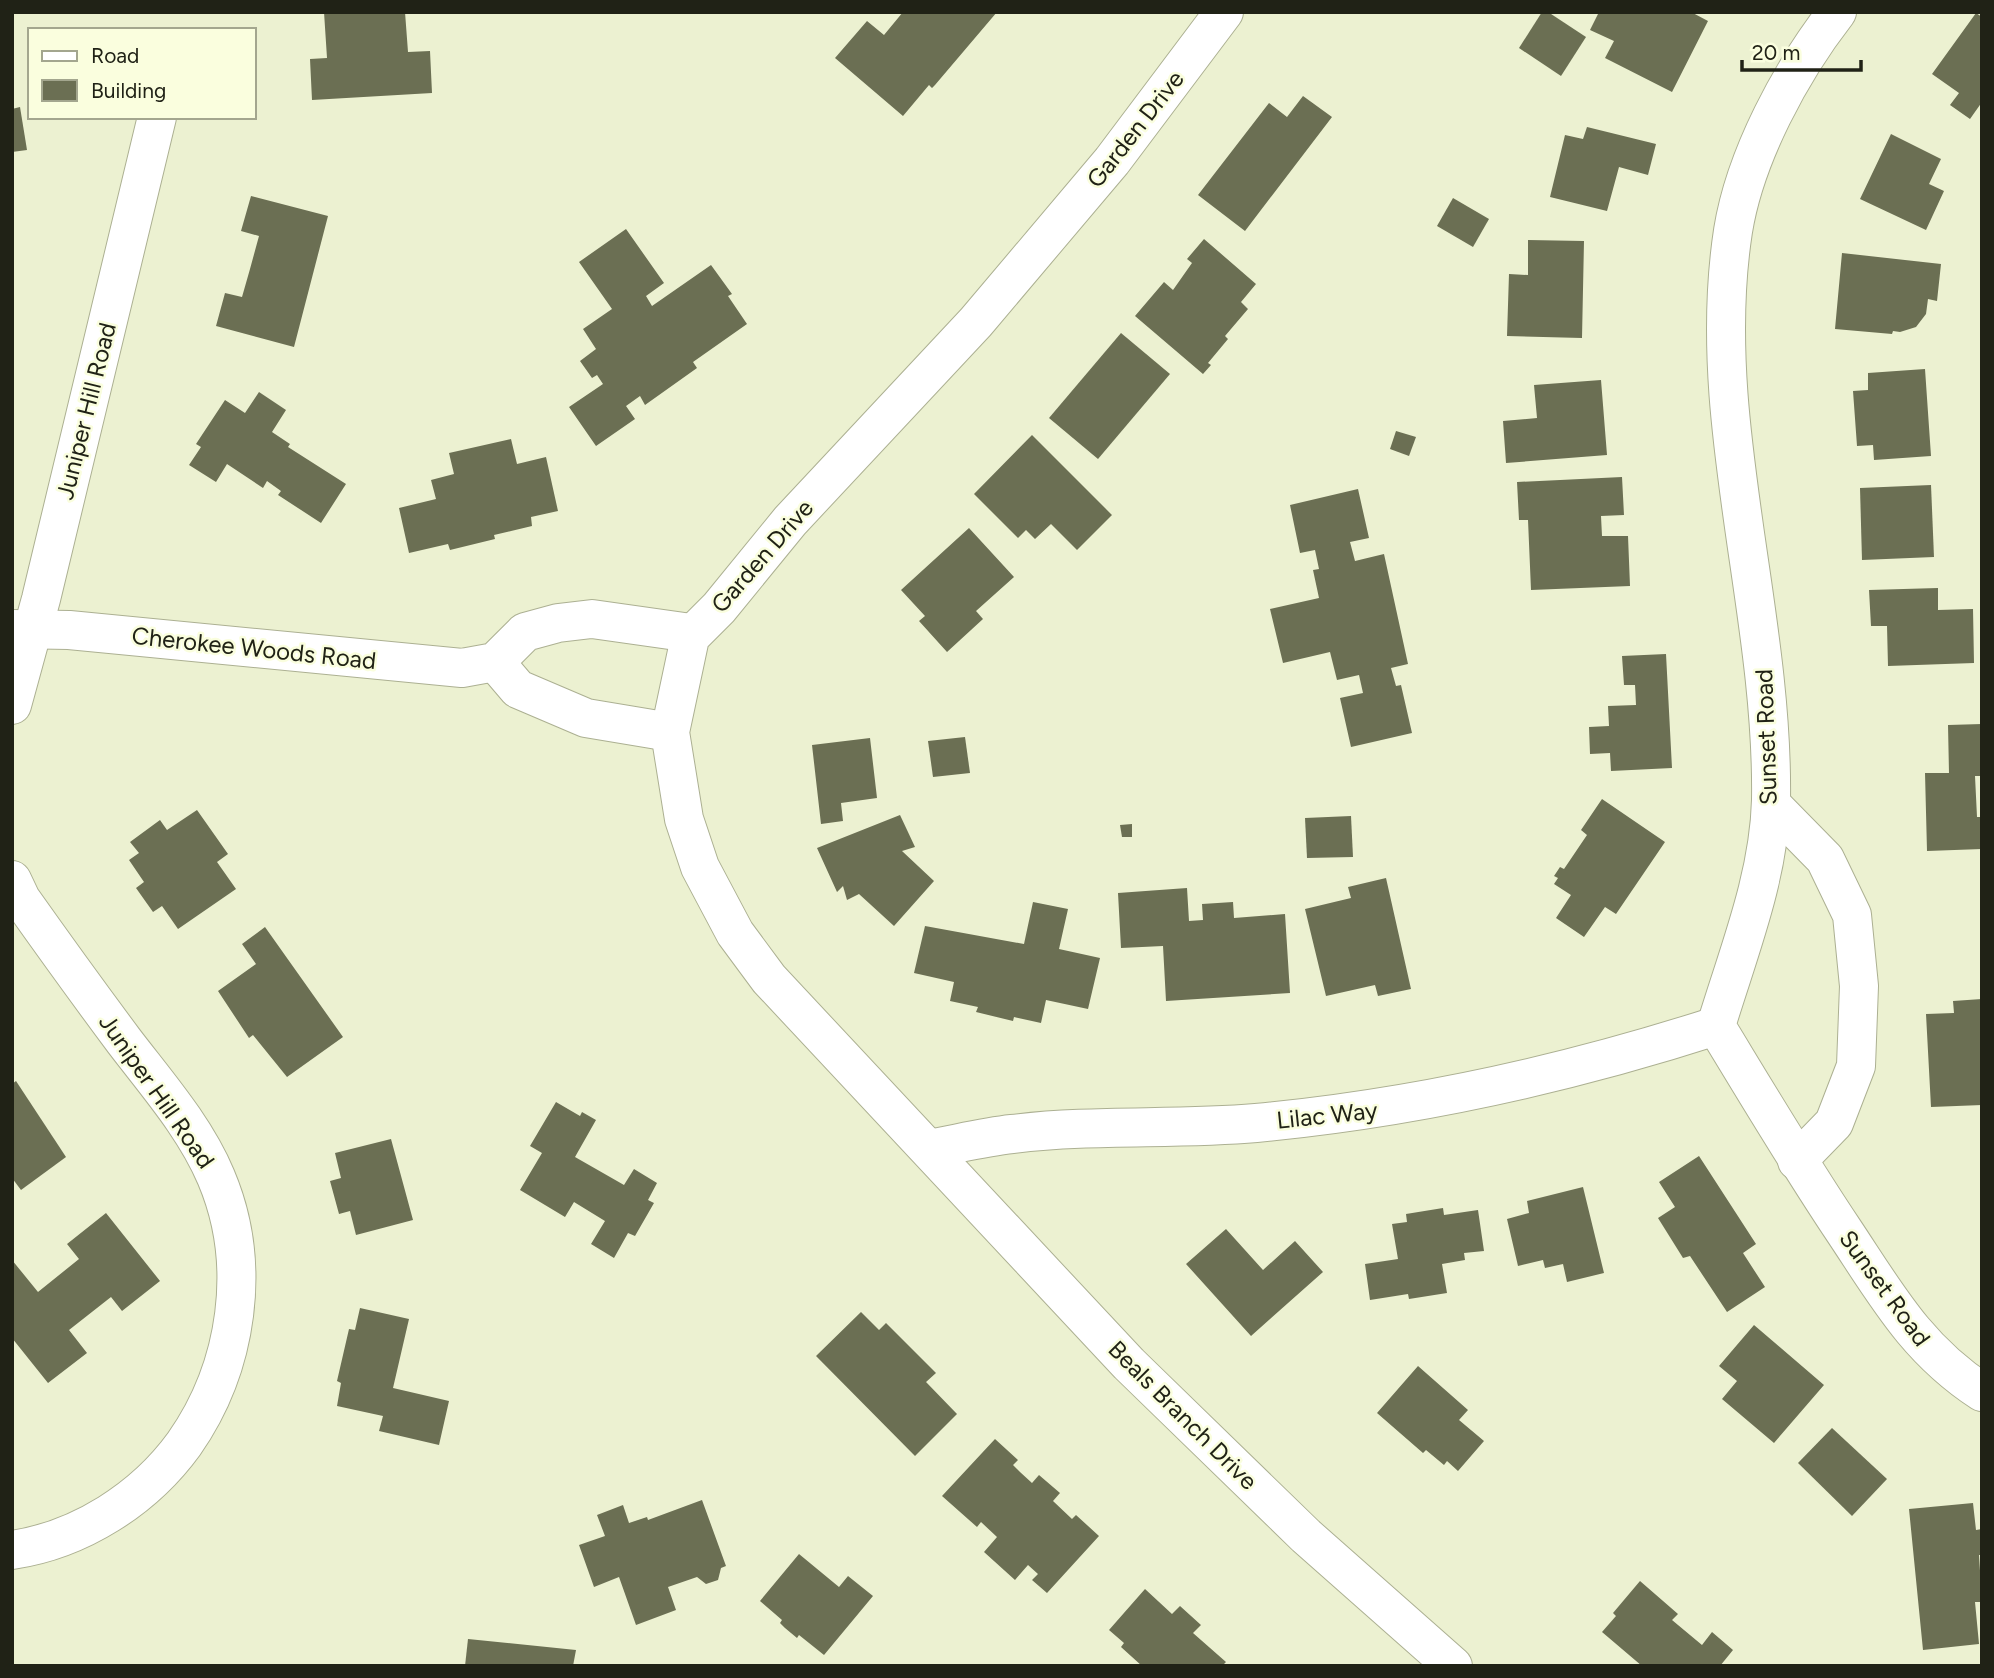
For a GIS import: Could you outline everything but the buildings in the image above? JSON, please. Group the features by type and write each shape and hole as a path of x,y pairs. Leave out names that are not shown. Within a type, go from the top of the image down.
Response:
{"street":[{"name":"Garden Drive","path":"929,1149 769,979 735,933 700,867 684,819 670,732 691,634 719,608 790,521 993,302 1112,161 1224,12"},
{"name":"Sunset Road","path":"1837,12 1786,90 1755,156 1734,228 1726,299 1727,380 1767,694 1770,804 1760,884 1716,1026 1797,1161 1924,1346 1952,1373 1982,1392"},
{"name":"Juniper Hill Road","path":"12,705 22,629 156,119"},
{"path":"670,732 586,718 518,690 495,662 525,632 558,623 592,619 691,634"},
{"name":"Cherokee Woods Road","path":"22,629 461,668 495,662"},
{"path":"1770,804 1825,859 1852,915 1859,986 1856,1066 1834,1123 1797,1161"},
{"name":"Juniper Hill Road","path":"12,880 29,910 173,1106 205,1156 226,1206 235,1245 237,1284 234,1321 223,1366 197,1425 175,1455 133,1497 91,1525 31,1547 12,1550"},
{"name":"Lilac Way","path":"929,1149 1013,1134 1253,1123 1388,1108 1533,1080 1716,1026"},
{"name":"Beals Branch Drive","path":"929,1149 1129,1364 1306,1536 1453,1666"}]}
